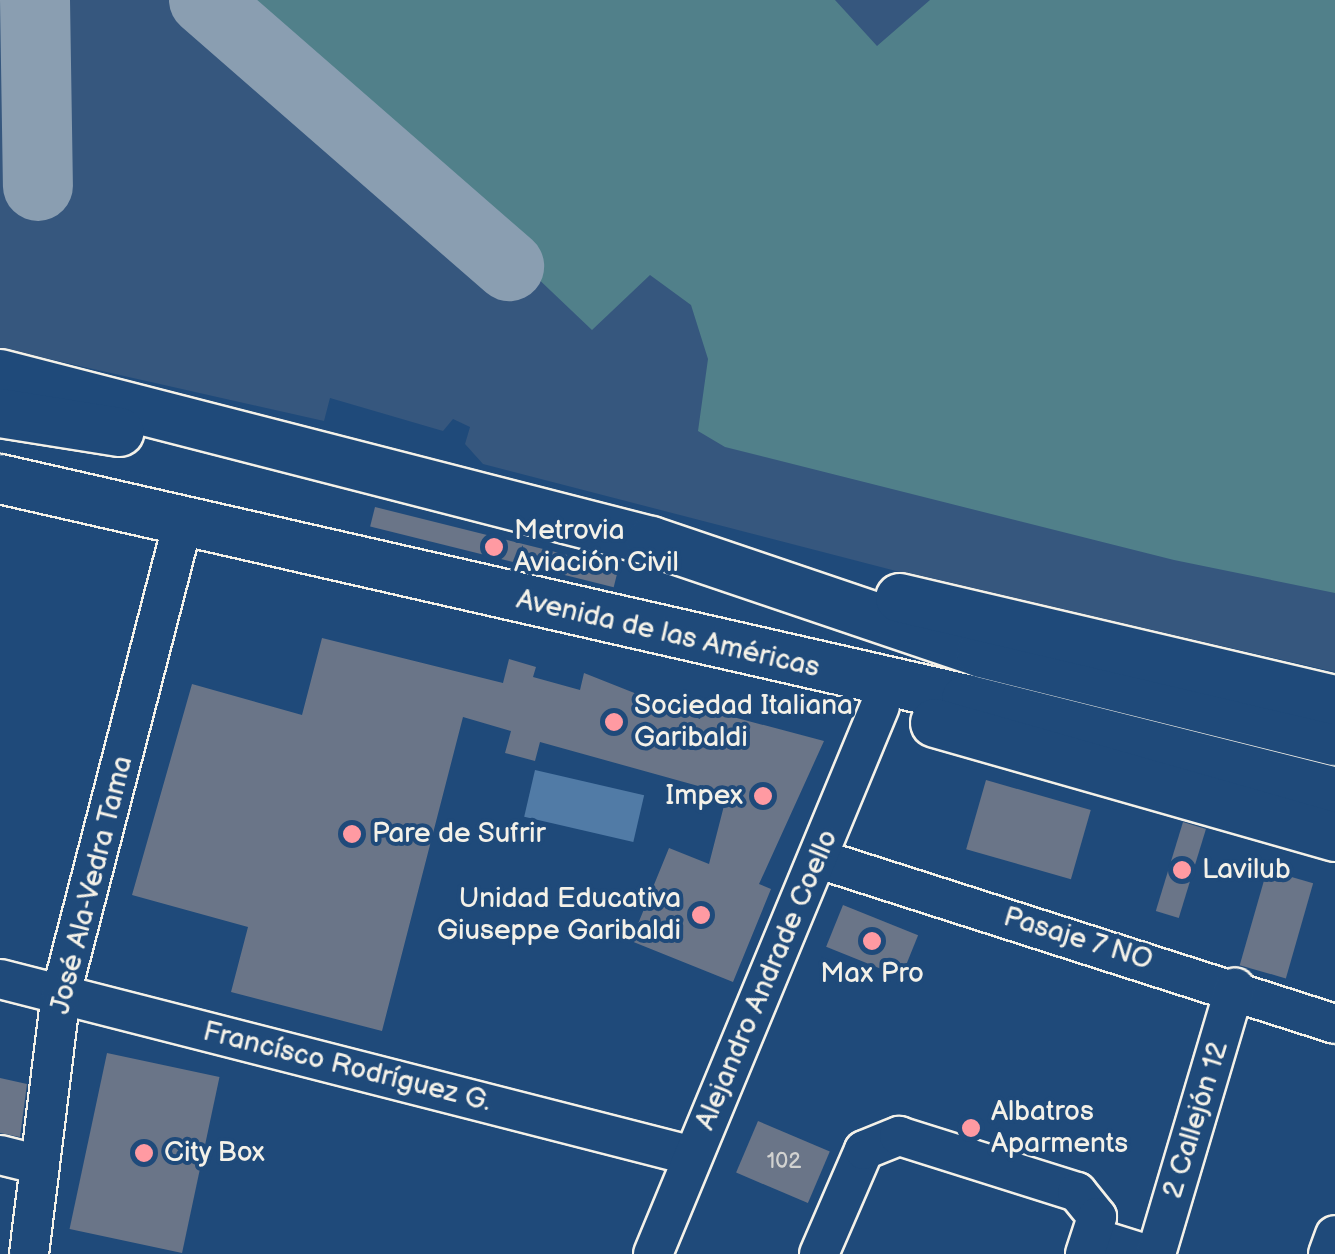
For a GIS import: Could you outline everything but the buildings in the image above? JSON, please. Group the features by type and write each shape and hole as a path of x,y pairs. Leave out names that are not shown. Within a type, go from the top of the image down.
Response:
{"main road":[{"path":"0,374 704,556 1335,700"},
{"path":"0,413 337,462"},
{"name":"Avenida de las Américas","path":"0,479 1220,763 1330,822"},
{"path":"704,556 981,653 1335,740"},
{"path":"683,640 880,706 1330,822"}],"street":[{"name":"José Ala-Vedra Tama","path":"29,1254 62,994 183,521"},
{"name":"Alejandro Andrade Coello","path":"653,1254 880,706"},
{"name":"Pasaje 7 NO","path":"819,859 1236,987 1335,1024"},
{"name":"Francísco Rodríguez G.","path":"0,980 693,1156"},
{"name":"2 Callejón 12","path":"1156,1254 1236,987"},
{"path":"820,1254 858,1158 899,1136 1077,1192 1097,1217 1088,1245 1146,1254"},
{"path":"0,1155 40,1165"},
{"path":"1328,1254 1335,1235"}],"shaded area":[{"path":"0,0 1335,0 1335,672 900,572 483,464 465,444 470,427 453,419 443,431 330,398 324,421 0,348"},
{"path":"535,770 644,795 633,842 524,817"}],"green space":[{"path":"245,0 835,0 877,46 930,0 1335,0 1335,593 1174,560 725,447 698,431 708,359 691,305 650,275 592,330"}],"taxiway":[{"path":"35,0 38,186"},
{"path":"204,0 509,266"}],"place":[{"name":"Metrovia Aviación Civil","path":"494,547"},
{"name":"Sociedad Italiana Garibaldi","path":"614,722"},
{"name":"Impex","path":"763,796"},
{"name":"Pare de Sufrir","path":"352,834"},
{"name":"Lavilub","path":"1182,870"},
{"name":"Unidad Educativa Giuseppe Garibaldi","path":"701,915"},
{"name":"Max Pro","path":"872,941"},
{"name":"Albatros Aparments","path":"971,1128"},
{"name":"City Box","path":"144,1153"}]}
